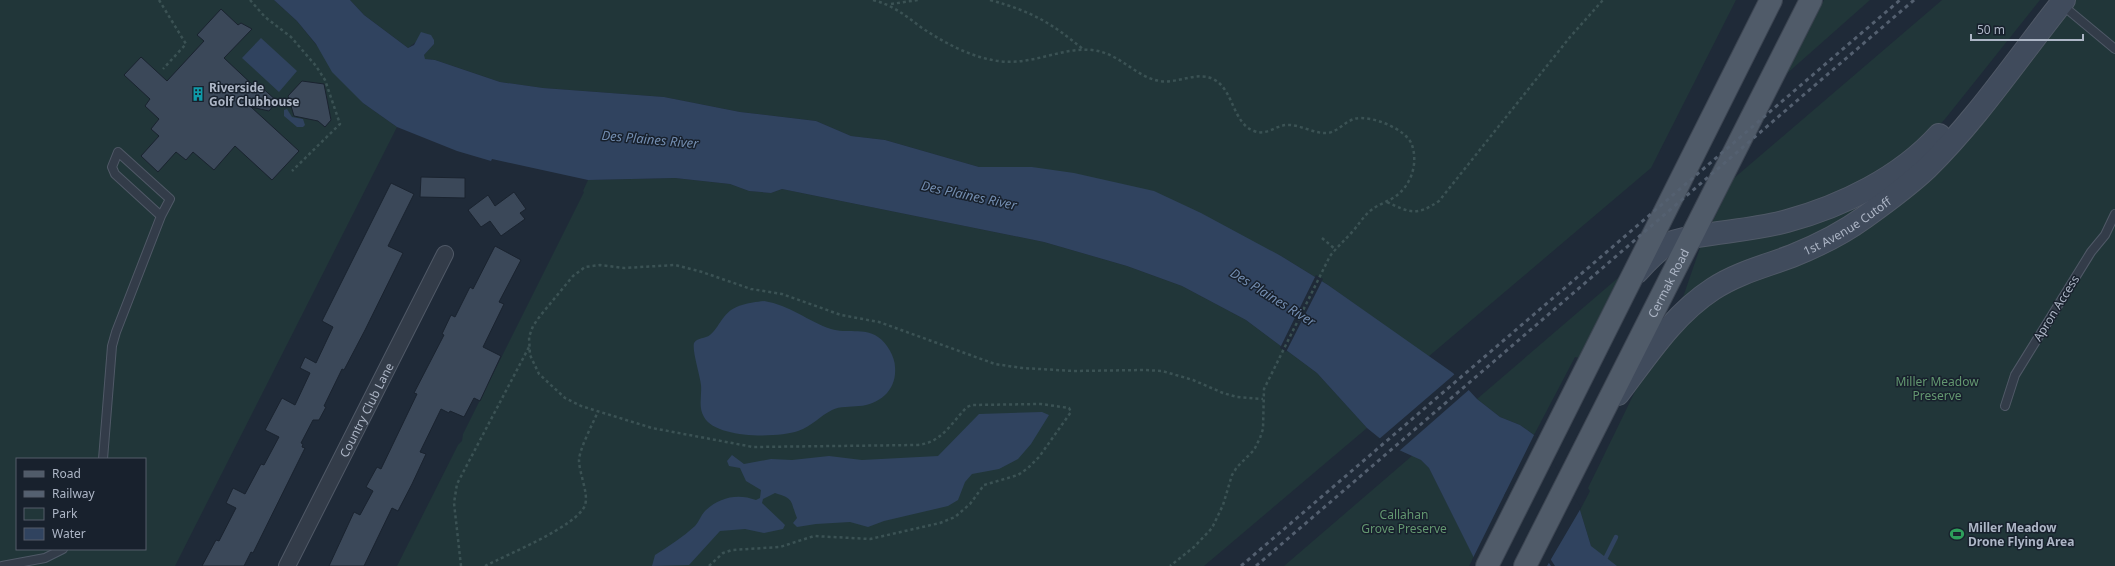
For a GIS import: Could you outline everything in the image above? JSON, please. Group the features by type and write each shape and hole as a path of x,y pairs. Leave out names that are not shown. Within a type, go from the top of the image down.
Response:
{"main road":[{"path":"1487,566 1771,0"},
{"name":"Cermak Road","path":"1525,566 1811,0"},
{"name":"1st Avenue Cutoff","path":"1630,279 1653,255 1667,244 1690,238 1788,220 1851,197 1892,174 1916,156 1950,123 2057,1"},
{"name":"1st Avenue Cutoff","path":"1602,414 1673,322 1694,303 1714,288 1737,276 1794,255 1844,230 1892,197 1926,168 1960,131 2057,1"}],"street":[{"name":"Country Club Lane","path":"287,566 445,254"}],"lane":[{"path":"2057,1 2115,49"},
{"path":"103,458 112,346 161,216 170,199 118,152 112,167 115,174 161,216"},
{"name":"Apron Access","path":"2005,406 2015,375 2091,252 2105,235 2115,214"},
{"path":"2,566 21,564 46,558 61,550"}],"path":[{"path":"159,0 186,44 163,69"},
{"path":"250,0 264,17 291,38 316,66 325,80 340,124 292,171"},
{"path":"873,0 890,5 953,46 973,55 997,61 1029,61 1084,50 1106,53 1118,58 1145,75 1160,81 1168,82 1204,76 1212,78 1226,91 1243,124 1255,132 1269,132 1285,125 1292,125 1325,133 1338,129 1350,120 1363,118 1398,129 1410,138 1414,154 1414,163 1409,182 1387,202 1370,211 1330,256 1269,379 1263,399 1263,429 1254,450 1237,467 1232,475 1218,518 1204,537 1170,566"},
{"path":"890,5 918,0"},
{"path":"990,0 1033,14 1061,31 1084,50"},
{"path":"1387,202 1405,211 1418,212 1439,201 1570,37 1603,0"},
{"path":"1322,238 1335,249"},
{"path":"709,566 723,553 732,550 780,547 814,536 870,539 940,523 955,517 970,504 984,485 1018,475 1028,468 1039,457 1071,412 1065,407 1041,404 972,405 963,410 939,438 925,444 769,447 736,445 652,428 573,403 545,382 534,366 528,337 533,326 578,271 596,265 624,268 675,265 702,272 751,289 782,294 841,315 879,322 995,364 1022,368 1074,371 1145,370 1162,372 1193,380 1223,394 1237,397 1263,399"},
{"path":"461,566 462,562 454,503 457,484 529,346"},
{"path":"485,566 555,532 576,517 586,505 586,493 580,474 579,458 598,411"}],"green space":[{"path":"0,0 274,0 297,21 363,103 397,127 175,566 0,566"},
{"path":"350,0 1736,0 1651,168 1428,357 1328,285 1281,256 1032,167 979,167 885,140 851,136 816,121 740,112 664,97 543,88 500,82 435,60 424,59 424,55 434,44 417,41 408,48 364,15"},
{"path":"1824,0 1870,0 1783,77"},
{"path":"1942,0 2040,0 1945,119 1920,146 1899,162 1808,207 1715,224 1712,223 1733,179"},
{"name":"Miller Meadow Preserve","path":"2072,0 2115,0 2115,566 1597,566 1580,510 1590,491 1588,488 1644,373 1655,356 1712,297 1853,231"},
{"path":"675,178 730,184 749,191 771,193 782,189 1044,242 1127,266 1182,286 1246,320 1317,373 1367,428 1204,566 397,566 458,445 462,441 463,434 584,192 583,191 588,180"},
{"path":"1862,200 1866,208 1681,303 1701,245"},
{"path":"1619,277 1579,358 1575,357 1534,435 1520,425 1500,417 1477,399"},
{"name":"Callahan Grove Preserve","path":"1413,455 1429,468 1474,557 1469,566 1284,566"}],"water":[{"name":"Des Plaines River","path":"274,0 350,0 364,15 408,48 414,45 421,32 431,35 434,40 434,44 424,55 425,59 435,60 500,82 543,88 664,97 740,112 816,121 851,136 885,140 979,167 1032,167 1074,173 1154,191 1201,213 1281,256 1328,285 1453,373 1477,399 1500,417 1520,425 1534,435 1580,510 1591,546 1617,566 1555,566 1506,492 1504,496 1551,566 1478,566 1429,468 1421,460 1388,445 1367,428 1317,373 1246,320 1182,286 1127,266 1044,242 782,189 771,193 749,191 730,184 675,178 588,180 492,159 491,161 457,151 397,127 363,103 332,72 316,44 297,21"},
{"path":"261,38 297,71 279,92 242,58"},
{"path":"287,109 292,117 303,119 305,125 303,127 297,127 284,116 284,110"},
{"path":"764,301 782,306 831,329 867,332 878,337 887,346 895,363 895,375 890,389 880,399 874,402 867,405 835,409 803,429 789,433 777,435 748,435 734,433 711,424 704,417 701,409 701,385 694,352 694,343 697,340 710,335 732,309 742,305"},
{"path":"1042,412 1049,415 1031,444 1018,459 999,469 972,474 965,482 958,500 948,506 884,521 868,527 850,522 816,524 797,527 793,523 797,518 791,501 786,497 775,493 763,499 762,503 785,525 783,529 764,533 745,529 720,531 689,565 652,566 655,555 690,530 702,514 716,502 736,497 756,500 760,498 761,490 746,481 740,468 729,466 727,461 732,455 744,464 771,459 792,460 829,456 862,460 938,456 979,414"}],"pier":[{"path":"1316,275 1323,279 1286,352 1280,348"},
{"path":"1456,373 1471,388 1398,452 1378,440"},
{"path":"1535,433 1581,508 1547,566 1476,566 1472,560"}],"building":[{"name":"Riverside Golf Clubhouse","path":"221,9 238,25 241,23 252,29 224,58 256,88 259,85 277,101 269,111 251,107 299,151 272,180 235,146 214,170 193,152 186,160 176,152 158,172 141,156 159,136 151,129 159,119 145,106 150,99 124,75 141,57 167,81 204,41 197,35"},
{"path":"302,81 324,84 331,120 325,127 318,121 294,116 288,96"},
{"path":"421,177 465,178 465,198 420,197"},
{"path":"391,183 414,194 388,246 403,253 344,370 342,369 324,406 326,407 319,420 313,420 301,443 303,444 302,447 305,448 253,553 251,552 244,566 202,566 216,540 219,541 236,508 226,503 233,488 245,494 261,464 264,465 279,437 265,430 282,398 295,405 310,373 300,368 305,357 316,363 333,327 322,321"},
{"path":"514,192 526,209 520,213 525,219 501,236 490,221 481,227 468,210 488,195 495,206"},
{"path":"495,246 521,260 499,302 504,304 483,347 501,356 480,401 474,398 464,417 441,409 420,452 426,454 412,484 398,511 392,508 364,566 329,566 354,512 360,515 373,491 366,487 377,467 381,469 417,394 414,393 444,335 442,334 451,315 455,317 470,287 473,289"}],"waterway":[{"path":"1604,561 1616,537"}],"railway":[{"path":"1241,566 1900,0"},
{"path":"1256,566 1914,0"}],"place":[{"name":"Riverside Golf Clubhouse","path":"198,94"},
{"name":"Miller Meadow Drone Flying Area","path":"1957,534"}]}
